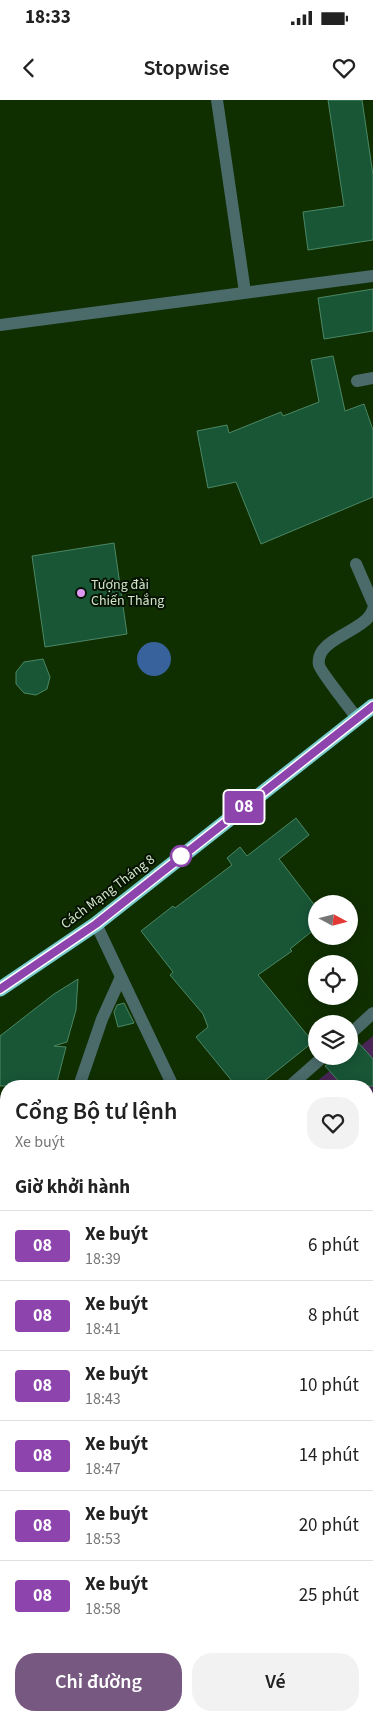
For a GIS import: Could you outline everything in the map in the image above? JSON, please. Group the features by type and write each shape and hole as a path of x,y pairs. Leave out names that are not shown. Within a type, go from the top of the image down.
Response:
{"highway":[{"name":"Cách Mạng Tháng 8","path":"0,989 96,924 373,706"}],"street":[{"path":"218,100 245,292"},
{"path":"0,325 373,276"},
{"path":"357,381 373,378"},
{"path":"356,564 373,603"},
{"path":"357,718 318,666 319,655 324,648 369,618 373,609"},
{"path":"96,924 170,1080"},
{"path":"81,1080 102,1019 121,977"},
{"path":"358,1026 373,1013"},
{"path":"297,1080 314,1065"}],"shaded area":[{"path":"373,1036 373,1080 318,1080 337,1065 358,1065 358,1048"}],"water":[{"path":"154,642 166,647 171,659 166,671 154,676 142,671 137,659 142,647"}],"building":[{"path":"328,100 362,100 373,175 373,240 308,250 303,212 344,206"},
{"path":"373,289 373,331 324,339 318,298"},
{"path":"333,356 345,411 364,404 373,430 373,497 261,544 236,482 208,488 197,431 227,425 229,433 281,412 283,416 319,402 311,360"},
{"path":"114,543 127,634 45,647 32,556"},
{"path":"43,659 50,677 47,689 36,695 24,693 16,684 16,672 24,662"},
{"path":"296,818 309,835 279,859 308,897 308,934 290,949 292,951 258,975 308,1036 308,1046 266,1080 231,1080 196,1037 208,1027 203,1014 170,975 173,972 141,931 232,865 227,858 240,847 247,856"},
{"path":"78,979 76,1010 67,1042 54,1046 66,1047 58,1080 0,1080 0,1036 54,994"},
{"path":"124,1003 134,1023 118,1027 114,1012 117,1005"},
{"path":"358,1042 373,1059 373,1080 338,1080 325,1066 358,1065"}],"bus line":[{"name":"08","path":"0,989 96,924 373,706"}],"place":[{"name":"Tượng đài Chiến Thắng","path":"81,593"}]}
